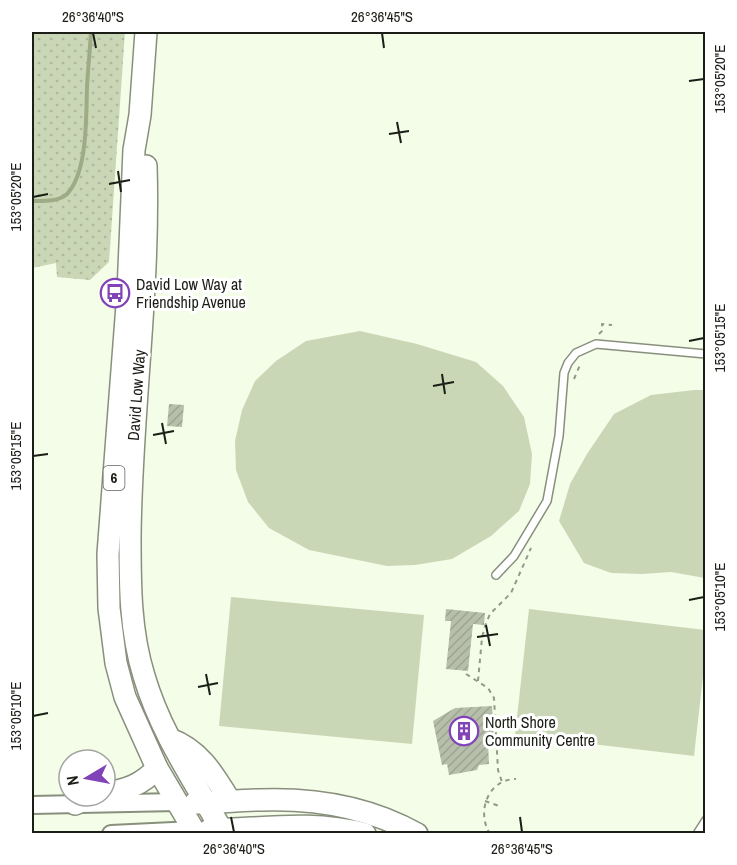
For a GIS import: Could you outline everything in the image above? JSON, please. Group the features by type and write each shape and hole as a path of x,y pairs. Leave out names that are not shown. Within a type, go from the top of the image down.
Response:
{"main road":[{"name":"David Low Way","path":"146,32 140,115 146,149 108,554 108,590 111,633 125,697 157,768 195,832"},
{"name":"David Low Way","path":"138,243 130,489 129,580 133,630 150,696 169,739 223,832"},
{"path":"169,739 186,745 201,760 230,801"},
{"path":"117,791 140,783 157,768"},
{"path":"177,802 290,800 328,803 369,813 417,834"},
{"path":"195,832 327,827 365,834"}],"street":[{"path":"117,801 177,802"},
{"path":"32,804 57,802"},
{"path":"111,834 195,832"}],"lane":[{"path":"496,575 514,556 547,501 559,436 564,374 568,363 576,353 596,344 705,354"},
{"path":"697,834 705,820"}],"path":[{"path":"595,338 602,331 602,324 612,325"},
{"path":"466,674 480,682 492,693 498,733 498,770 502,782"},
{"path":"490,834 485,823 485,801 493,788 502,782 516,779"},
{"path":"485,801 499,806"}],"green space":[{"path":"32,32 125,32 109,262 90,280 57,277 56,263 32,268"},
{"path":"360,331 417,344 476,362 503,386 524,417 532,454 530,484 519,511 491,536 452,559 415,565 387,566 309,550 269,528 248,502 236,470 235,441 242,410 255,381 276,361 306,341"},
{"path":"705,390 705,578 671,572 611,573 584,563 559,521 570,484 587,454 614,414 651,395"},
{"path":"231,597 424,615 412,744 219,726"},
{"path":"529,609 705,630 705,659 694,756 515,735"}],"building":[{"path":"169,404 184,405 182,427 167,426"},
{"path":"446,609 485,613 484,625 473,624 468,671 446,669 451,621 445,621"},
{"name":"North Shore Community Centre","path":"492,706 494,742 488,742 489,764 479,765 477,770 449,775 447,764 442,765 433,721 455,708"}],"waterway":[{"path":"32,201 63,197 74,184 79,172 86,127 91,32"}],"place":[{"name":"David Low Way at Friendship Avenue","path":"115,293"},
{"name":"North Shore Community Centre","path":"464,731"}]}
